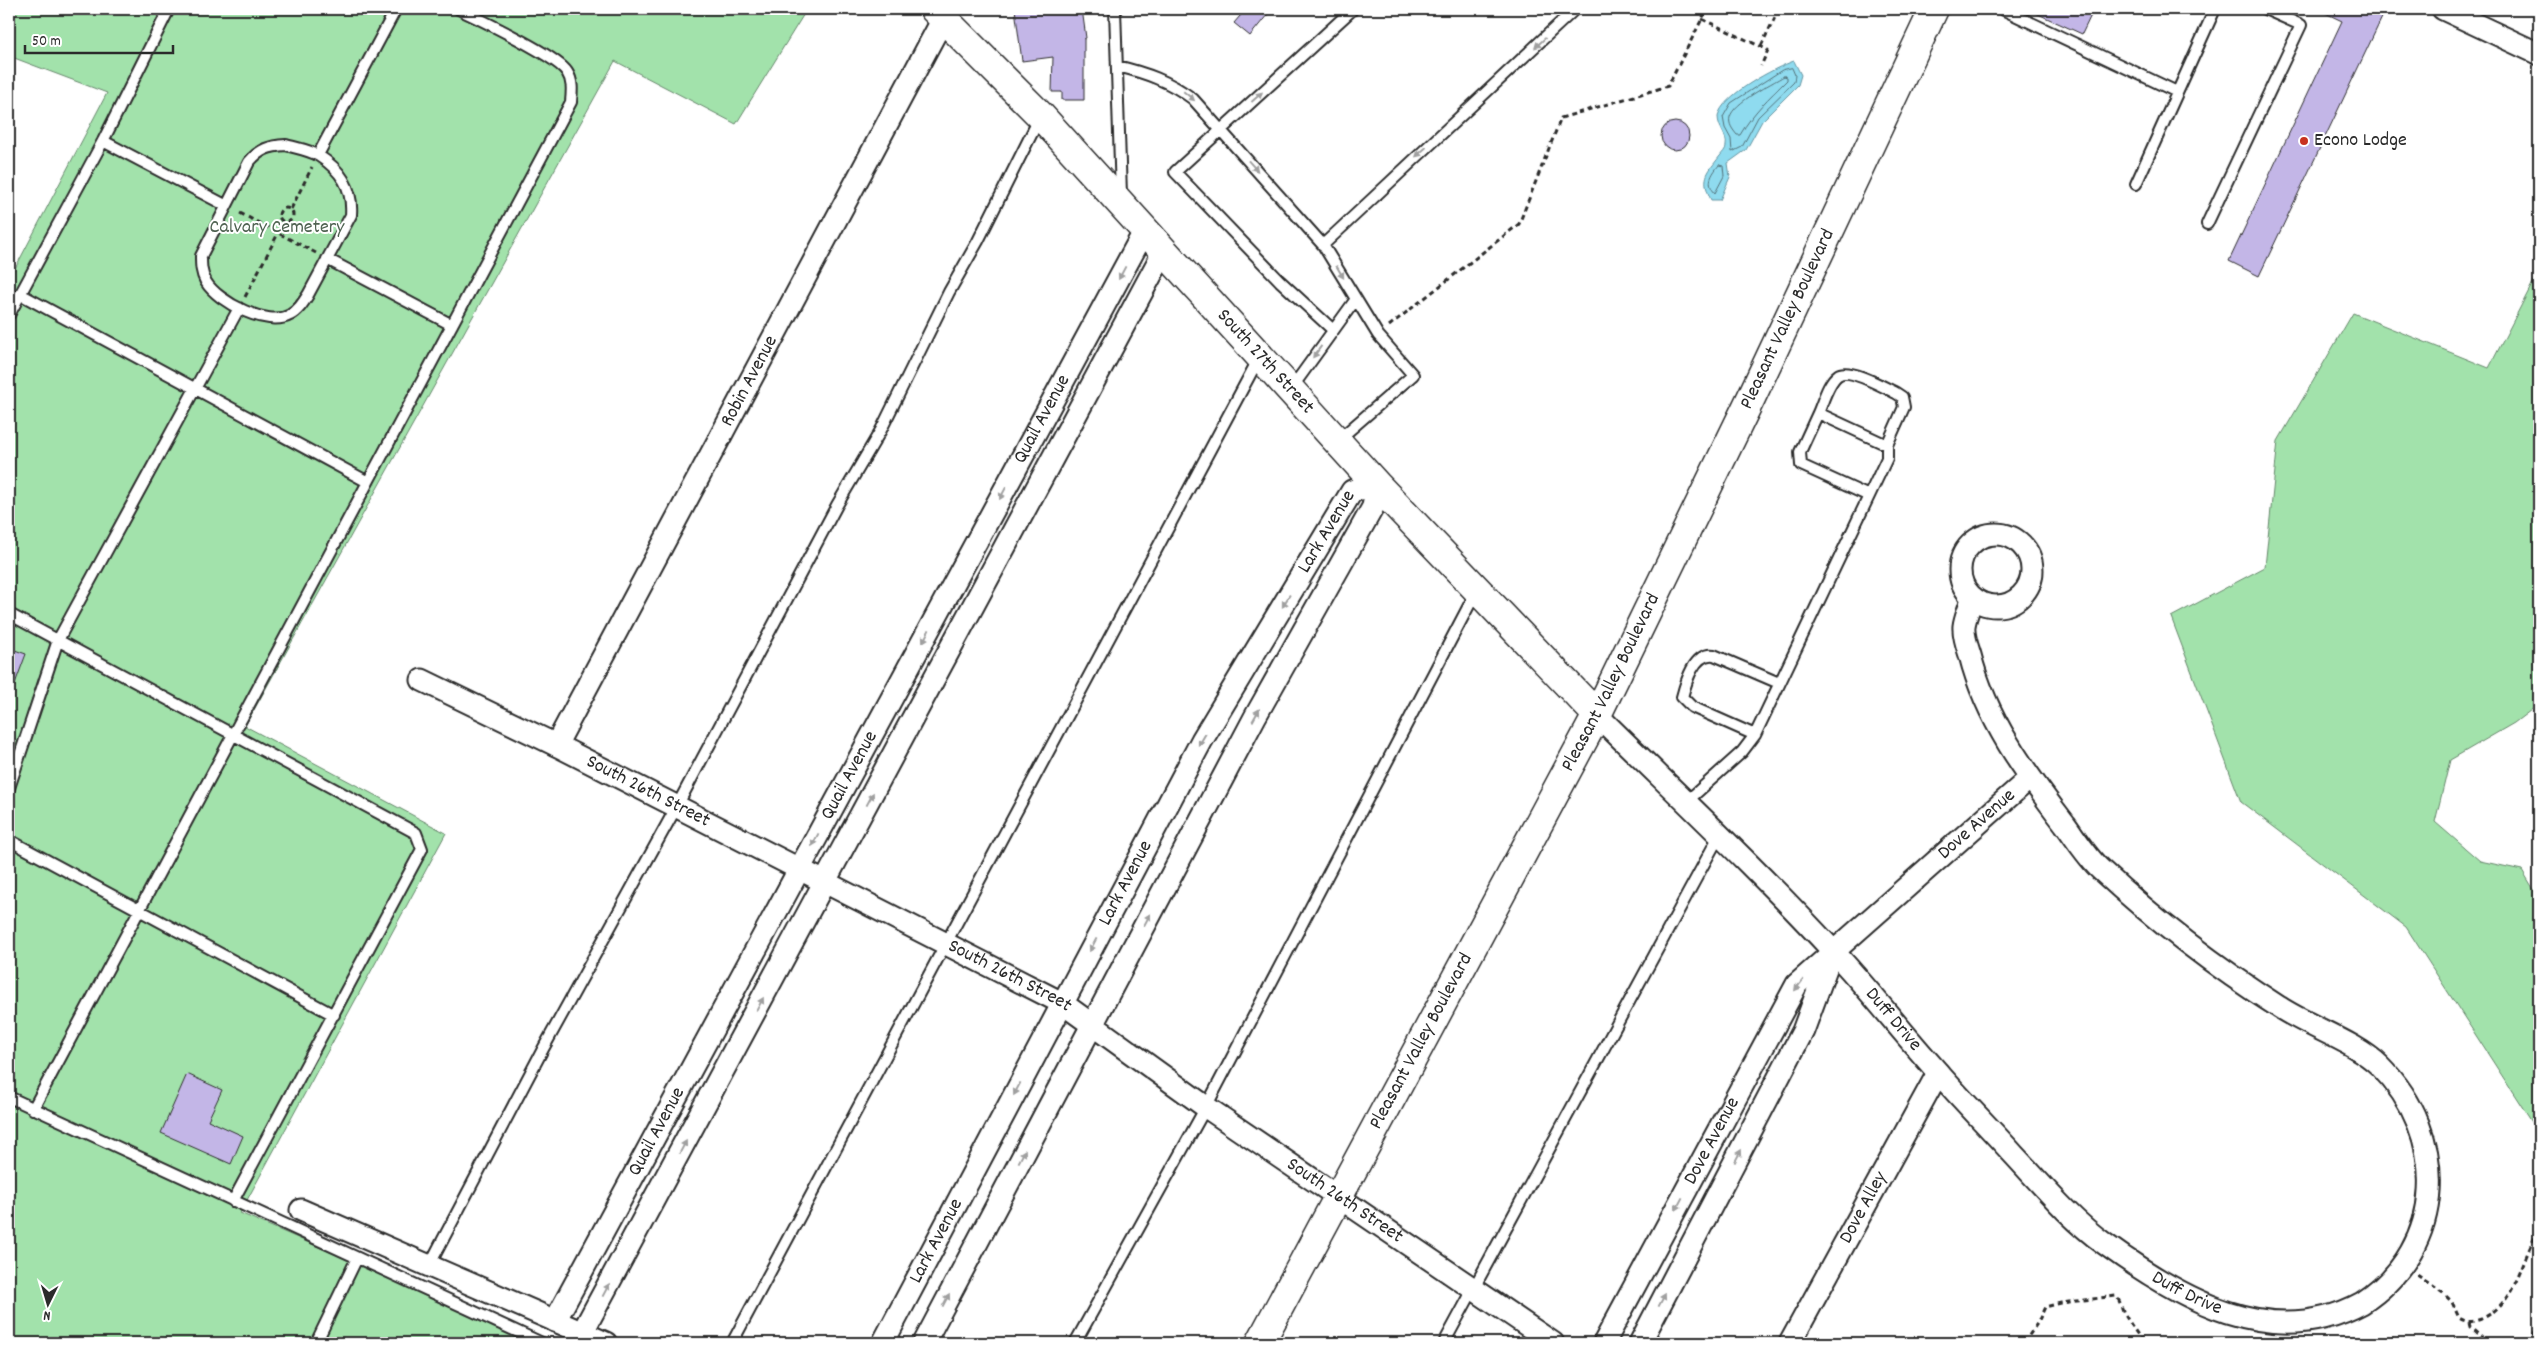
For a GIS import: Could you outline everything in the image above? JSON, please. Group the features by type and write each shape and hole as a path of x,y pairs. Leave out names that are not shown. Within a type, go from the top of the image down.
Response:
{"main road":[{"name":"Pleasant Valley Boulevard","path":"1260,1343 1597,715 1934,9"},
{"name":"South 27th Street","path":"943,12 1121,203 1377,486 1597,715"}],"street":[{"path":"2443,9 2539,54"},
{"name":"Robin Avenue","path":"556,745 943,12"},
{"name":"Quail Avenue","path":"555,1321 1145,230"},
{"name":"Quail Avenue","path":"582,1333 1164,251"},
{"name":"Lark Avenue","path":"883,1343 1202,740 1352,491 1377,486 1374,508 1255,717 924,1343"},
{"name":"Duff Drive","path":"1597,715 1833,950 1938,1073 2037,1180 2098,1239 2161,1284 2222,1315 2250,1324 2278,1327 2308,1325 2335,1317 2361,1304 2384,1286 2403,1264 2417,1239 2426,1212 2430,1183 2428,1154 2421,1126 2408,1100 2376,1061 2281,1009 2171,931 2096,865 2030,778 1987,707 1975,677 1963,630 1972,598"},
{"path":"911,663 936,676"},
{"name":"South 26th Street","path":"422,680 556,745 1062,1002 1206,1107 1553,1343"},
{"name":"Dove Avenue","path":"1604,1343 1797,984 1833,950 2030,778"},
{"name":"Dove Avenue","path":"1640,1343 1803,1031 1833,950"},
{"path":"706,1043 732,1056"},
{"name":"Dove Alley","path":"1790,1343 1938,1073"},
{"path":"301,1210 606,1343"},
{"path":"609,1222 635,1236"}],"lane":[{"path":"9,315 102,141 169,9"},
{"path":"318,155 396,9"},
{"path":"33,1109 571,102 572,84 566,71 550,57 459,9"},
{"path":"1115,9 1121,203"},
{"path":"1333,330 1280,281 1175,172 1353,9"},
{"path":"1323,244 1575,9"},
{"path":"2002,9 2177,92"},
{"path":"2136,184 2215,9"},
{"path":"2207,224 2301,25 2265,9"},
{"path":"1117,66 1148,73 1180,89 1193,99 1323,244 1378,335 1413,375 1337,442"},
{"path":"429,1266 543,1049 677,806 837,505 881,430 949,292 978,241 1041,116"},
{"path":"102,141 225,205"},
{"path":"286,145 318,155 340,175 349,188 352,202 351,215 300,308 290,316 278,320 262,318 239,308 216,294 206,282 201,270 201,256 225,205 258,152 269,146 286,145"},
{"path":"327,259 452,325"},
{"path":"20,294 194,390 368,482"},
{"path":"1290,391 1356,299"},
{"path":"9,788 58,640 239,308"},
{"path":"732,1343 1260,357"},
{"path":"1685,803 1742,752 1755,735 1779,683 1869,496 1887,458 1887,445 1904,407 1902,397 1850,372 1839,374 1833,379 1800,452 1800,465 1869,496"},
{"path":"1818,413 1887,445"},
{"path":"1075,1343 1206,1107 1477,590"},
{"path":"9,614 416,833 422,849 234,1201"},
{"path":"1755,735 1692,707 1684,701 1682,697 1684,689 1697,660 1708,654 1714,655 1779,683"},
{"path":"1444,1343 1719,836"},
{"path":"9,840 334,1015"},
{"path":"9,1097 542,1343"},
{"path":"316,1343 356,1258"}],"path":[{"path":"1378,335 1519,224 1561,118 1668,86 1707,9"},
{"path":"1760,46 1779,9"},
{"path":"1702,19 1768,50 1761,66"},
{"path":"291,209 318,155"},
{"path":"225,205 327,259"},
{"path":"284,222 279,214 281,209 291,209"},
{"path":"284,222 289,222 293,218 294,213 291,209"},
{"path":"239,308 284,222"},
{"path":"2469,1322 2490,1313 2509,1294 2539,1230"},
{"path":"2403,1264 2443,1293 2452,1302 2459,1318 2469,1322 2470,1326 2489,1343"},
{"path":"2024,1343 2038,1322 2045,1307 2061,1303 2116,1296 2121,1301 2123,1311 2132,1327 2144,1343"},
{"path":"2530,1343 2539,1320"}],"green space":[{"name":"Calvary Cemetery","path":"9,9 807,9 736,124 615,61 245,726 446,833 240,1213 540,1343 9,1343 9,280 107,93 9,56"},
{"path":"2539,271 2539,704 2514,723 2450,760 2435,822 2480,861 2522,870 2539,898 2539,1133 2406,927 2241,802 2171,617 2265,567 2278,441 2353,313 2489,368"}],"water":[{"path":"1794,61 1801,75 1798,85 1762,121 1746,150 1728,163 1730,177 1720,200 1711,200 1706,186 1706,176 1726,146 1726,139 1718,121 1721,109 1728,100 1750,83"}],"building":[{"path":"1015,9 1082,9 1086,38 1084,39 1084,100 1062,100 1062,92 1052,92 1053,57 1022,61"},
{"path":"1246,9 1272,9 1250,36 1234,23"},
{"path":"2027,9 2094,9 2082,34"},
{"name":"Econo Lodge","path":"2317,9 2386,9 2259,276 2229,261 2342,21"},
{"path":"1675,122 1685,126 1689,136 1685,146 1675,150 1665,146 1661,136 1665,126"},
{"path":"9,648 26,654 10,697 9,697"},
{"path":"187,1074 222,1090 208,1120 243,1136 231,1164 161,1133"}],"place":[{"name":"Econo Lodge","path":"2304,141"}]}
